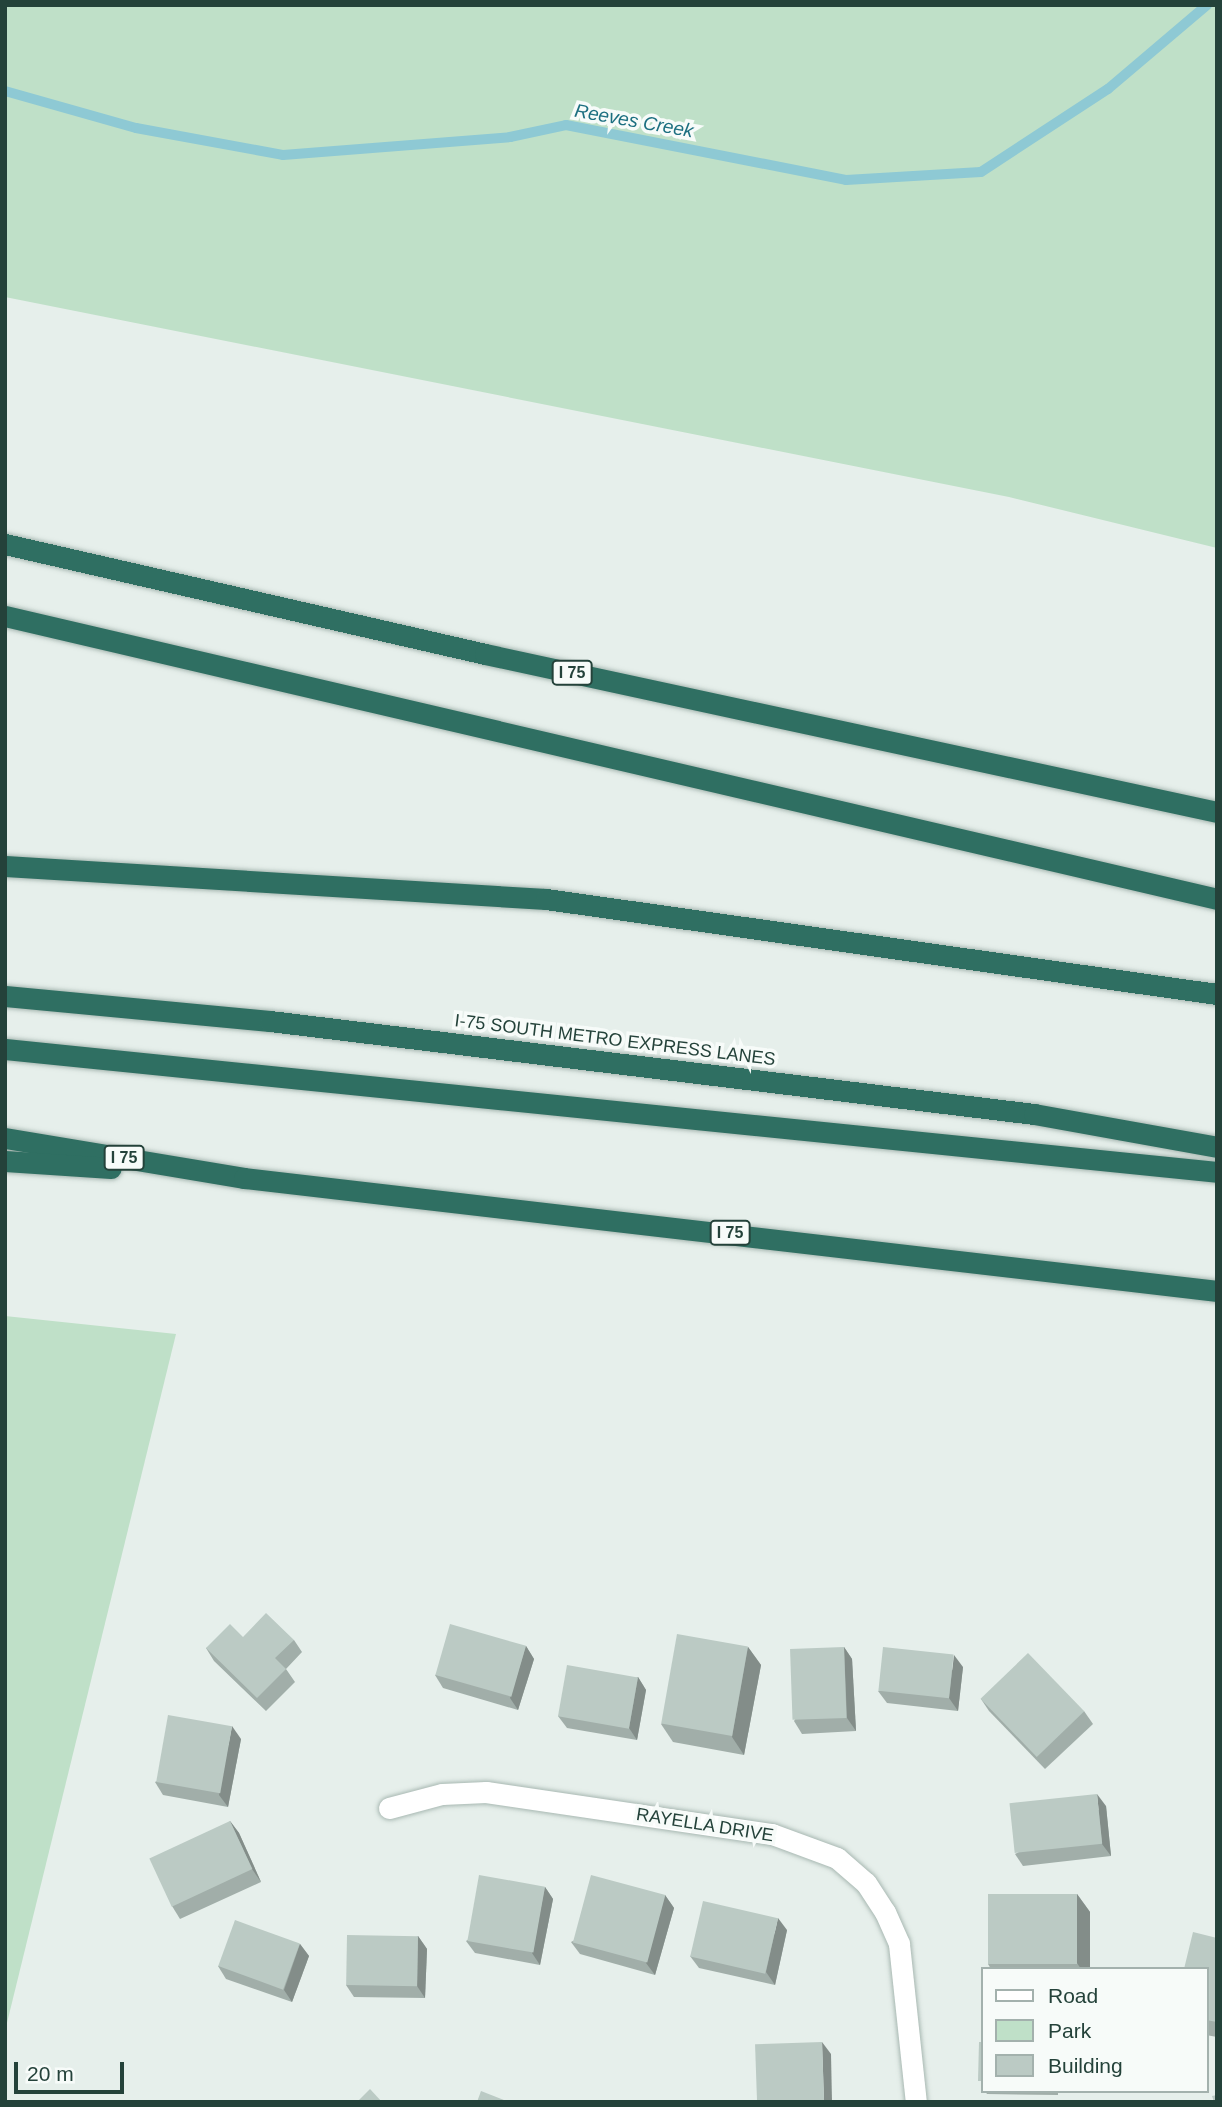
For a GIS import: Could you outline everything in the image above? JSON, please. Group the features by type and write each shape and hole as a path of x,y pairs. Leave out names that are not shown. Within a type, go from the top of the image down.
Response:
{"highway":[{"name":"I 75","path":"5,544 485,654 1217,812"},
{"path":"5,616 1217,899"},
{"path":"5,866 546,899 1217,994"},
{"name":"I-75 SOUTH METRO EXPRESS LANES","path":"5,996 270,1021 1034,1114 1217,1147"},
{"path":"5,1049 1217,1172"},
{"name":"I 75","path":"5,1138 244,1178 1217,1291"},
{"path":"5,1161 244,1178"}],"street":[{"name":"RAYELLA DRIVE","path":"389,1808 442,1794 485,1792 772,1834 837,1858 866,1883 885,1912 898,1944 916,2102"}],"green space":[{"path":"5,5 1217,5 1217,548 1009,497 5,297"},
{"path":"5,1316 176,1334 5,2031"}],"building":[{"path":"266,1613 294,1640 275,1658 286,1669 257,1698 206,1648 230,1624 243,1637"},
{"path":"450,1624 526,1646 511,1697 435,1675"},
{"path":"677,1634 748,1647 732,1736 661,1724"},
{"path":"844,1647 846,1718 793,1720 790,1649"},
{"path":"883,1647 954,1654 949,1698 878,1691"},
{"path":"1028,1653 1084,1711 1037,1757 981,1699"},
{"path":"567,1665 638,1678 629,1729 558,1716"},
{"path":"168,1715 232,1726 220,1793 156,1782"},
{"path":"1097,1794 1102,1844 1015,1853 1009,1803"},
{"path":"230,1821 252,1869 172,1907 149,1859"},
{"path":"479,1875 545,1887 533,1953 467,1941"},
{"path":"591,1875 665,1895 647,1963 573,1943"},
{"path":"988,1894 1077,1894 1077,1964 988,1964"},
{"path":"703,1901 778,1918 765,1974 690,1957"},
{"path":"235,1920 300,1944 283,1990 218,1966"},
{"path":"1193,1932 1217,1938 1217,2022 1208,2020 1208,1967 1184,1967"},
{"path":"347,1935 418,1936 417,1986 346,1985"},
{"path":"822,2042 824,2102 757,2102 755,2044"},
{"path":"979,2042 981,2042 981,2081 978,2081"},
{"path":"370,2089 382,2102 357,2102"},
{"path":"481,2091 509,2102 477,2102"}],"waterway":[{"name":"Reeves Creek","path":"5,91 136,128 283,155 510,137 566,125 846,180 981,172 1108,89 1207,5"}]}
